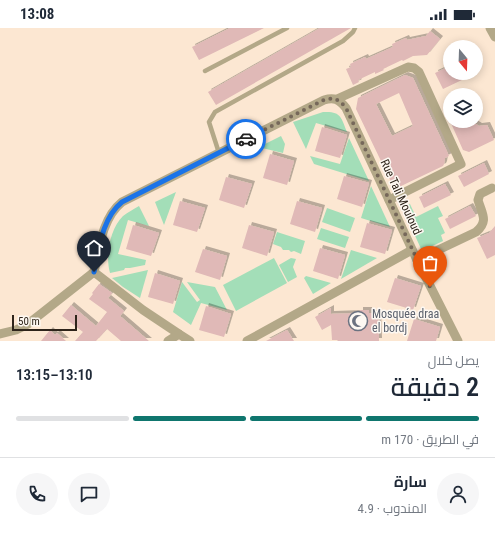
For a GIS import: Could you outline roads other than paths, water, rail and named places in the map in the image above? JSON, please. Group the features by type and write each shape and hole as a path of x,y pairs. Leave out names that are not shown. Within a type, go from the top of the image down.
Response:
{"street":[{"path":"490,28 495,37"},
{"path":"0,334 16,330 28,324 94,272 101,239 108,219 117,206 122,202 324,100 331,98 337,99 408,66 419,72 461,164 389,200"},
{"name":"Rue Tali Mouloud","path":"337,99 346,108 416,260 458,341"},
{"path":"416,260 476,232 483,226 484,218 478,200 480,194 492,188"},
{"path":"247,341 412,250"},
{"path":"94,272 143,310 190,341"},
{"path":"168,341 179,334"}],"lane":[{"path":"204,71 287,28"},
{"path":"219,153 209,122 215,112 343,41 353,32 355,28"}],"place":[{"name":"Mosquée draa el bordj","path":"358,321"}]}
